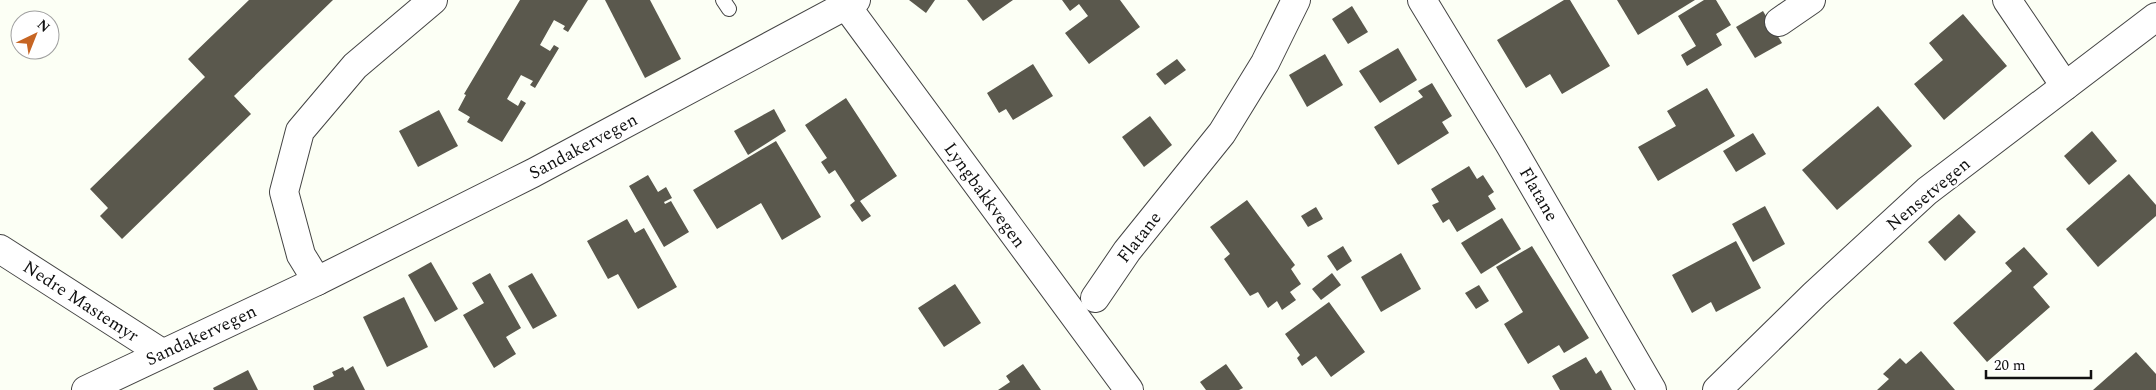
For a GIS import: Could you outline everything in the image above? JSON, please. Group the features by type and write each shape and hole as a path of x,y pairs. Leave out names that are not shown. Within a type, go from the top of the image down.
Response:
{"street":[{"path":"317,281 301,255 284,192 300,131 355,66 433,0"},
{"name":"Flatane","path":"1095,298 1127,252 1222,133 1265,63 1296,0"},
{"name":"Flatane","path":"1422,0 1525,171 1652,390"},
{"path":"1779,22 1811,0"},
{"path":"2007,0 2064,86"},
{"name":"Sandakervegen","path":"86,390 317,281 532,173 848,2"},
{"name":"Lyngbakkvegen","path":"848,2 1129,390"},
{"name":"Nensetvegen","path":"1717,390 1815,294 1927,192 2156,17"},
{"name":"Nedre Mastemyr","path":"0,250 162,353"}],"building":[{"path":"249,0 333,0 234,96 251,114 122,239 100,216 108,208 90,189 205,77 188,59"},
{"path":"520,0 588,0 568,32 563,29 565,26 554,20 540,45 550,51 554,45 559,48 535,88 530,85 533,81 521,75 507,99 518,106 521,100 526,103 502,142 467,122 470,117 458,110 466,95 464,94"},
{"path":"605,0 650,0 681,59 645,78"},
{"path":"909,0 935,0 926,13"},
{"path":"967,0 1013,0 983,21"},
{"path":"1062,0 1120,0 1140,27 1089,64 1065,33 1088,16 1079,4 1070,11"},
{"path":"1564,0 1570,0 1610,66 1562,94 1550,74 1526,88 1497,40"},
{"path":"1617,0 1695,0 1638,35"},
{"path":"1704,0 1716,0 1731,25 1716,34 1722,45 1687,66 1681,55 1696,46 1678,16"},
{"path":"1352,6 1368,32 1348,44 1332,19"},
{"path":"1763,11 1782,43 1755,58 1736,27"},
{"path":"1963,14 2007,66 1944,120 1914,84 1943,60 1929,43"},
{"path":"1398,48 1417,80 1380,103 1359,71"},
{"path":"1325,54 1343,85 1307,107 1289,75"},
{"path":"1177,59 1186,70 1165,85 1156,74"},
{"path":"1033,64 1053,96 1013,120 1006,109 999,113 987,93"},
{"path":"1432,83 1452,116 1442,122 1449,133 1398,165 1374,127 1423,97 1418,91"},
{"path":"1707,88 1735,136 1658,181 1638,147 1676,126 1667,111"},
{"path":"846,98 897,176 860,201 871,216 862,222 850,205 855,201 835,170 829,174 821,162 827,158 805,125"},
{"path":"1878,106 1912,146 1837,210 1802,170"},
{"path":"774,109 786,131 748,155 734,131"},
{"path":"439,110 458,146 418,167 399,131"},
{"path":"1150,116 1172,145 1144,167 1122,137"},
{"path":"2092,131 2117,161 2089,185 2064,156"},
{"path":"1753,133 1766,154 1736,172 1723,151"},
{"path":"776,141 821,217 782,240 761,203 717,229 693,190"},
{"path":"1469,166 1477,179 1483,175 1494,192 1488,196 1496,209 1457,232 1449,219 1443,223 1432,205 1439,202 1431,189"},
{"path":"2129,174 2156,205 2156,216 2098,267 2066,229"},
{"path":"648,175 658,192 666,187 672,198 664,202 665,204 671,201 689,232 664,247 629,186"},
{"path":"1247,200 1295,265 1291,269 1301,284 1290,292 1296,300 1282,310 1277,301 1268,308 1258,292 1250,296 1224,259 1230,254 1210,227"},
{"path":"1765,206 1785,244 1753,262 1732,224"},
{"path":"1316,207 1323,219 1308,227 1301,216"},
{"path":"1959,214 1976,232 1945,261 1928,242"},
{"path":"1502,218 1521,249 1481,274 1461,243"},
{"path":"627,219 635,233 644,228 677,287 638,309 618,274 608,279 587,241"},
{"path":"1736,241 1761,288 1716,312 1711,302 1692,313 1672,275"},
{"path":"1343,246 1352,261 1337,271 1327,256"},
{"path":"1532,246 1589,338 1564,353 1559,345 1528,364 1504,324 1523,312 1496,267"},
{"path":"2024,247 2048,274 2033,287 2050,307 1987,362 1953,323 2012,271 2005,263"},
{"path":"1401,253 1421,289 1381,312 1361,277"},
{"path":"431,262 458,309 435,322 408,275"},
{"path":"490,273 521,328 506,337 516,354 494,368 463,315 484,303 472,283"},
{"path":"532,273 557,316 533,329 508,286"},
{"path":"1332,273 1341,285 1321,300 1312,289"},
{"path":"955,284 981,323 944,347 918,308"},
{"path":"1479,285 1489,301 1476,309 1465,293"},
{"path":"404,297 428,347 387,367 363,317"},
{"path":"1329,302 1365,352 1331,377 1316,356 1302,366 1297,358 1300,355 1285,334"},
{"path":"1921,351 1955,390 1877,390 1889,379 1883,374 1900,358 1906,364"},
{"path":"2136,352 2156,374 2156,390 2093,390"},
{"path":"1586,357 1596,374 1601,370 1612,390 1560,390 1552,376"},
{"path":"1023,364 1041,390 998,390 1010,382 1006,376"},
{"path":"1226,364 1243,388 1239,390 1206,390 1200,382"},
{"path":"353,366 365,390 314,390 313,386 334,376 332,372 343,367 345,371"},
{"path":"248,370 258,390 214,390 213,388"}]}
